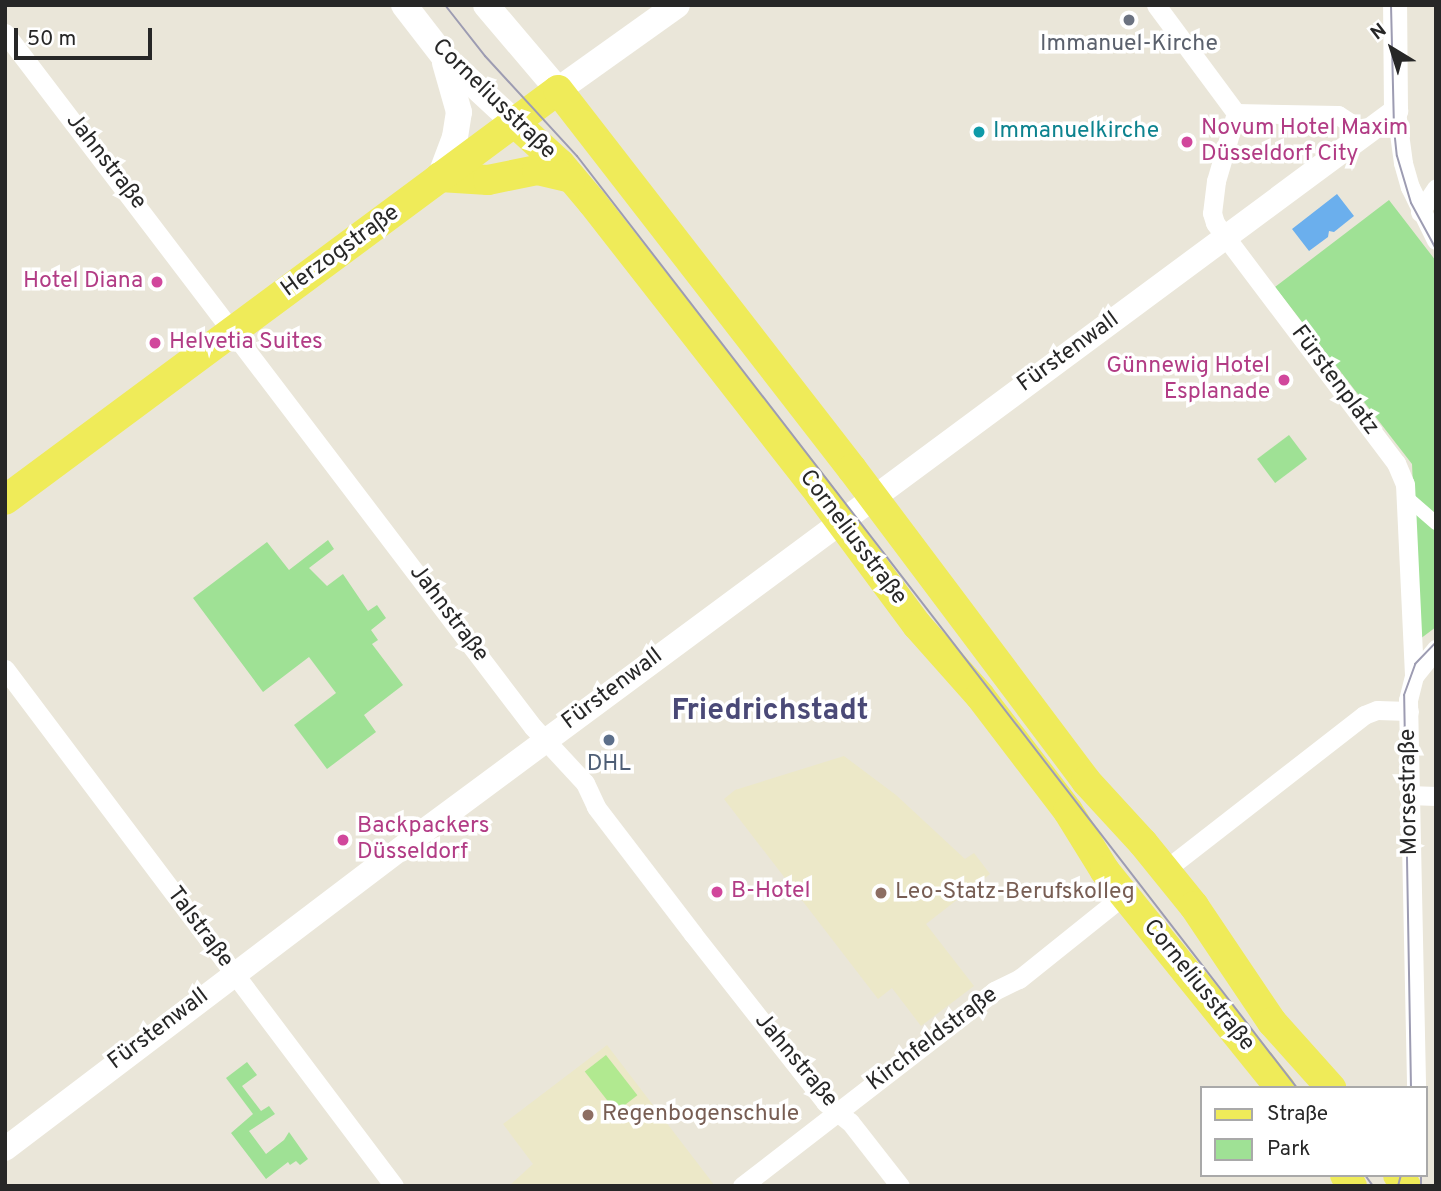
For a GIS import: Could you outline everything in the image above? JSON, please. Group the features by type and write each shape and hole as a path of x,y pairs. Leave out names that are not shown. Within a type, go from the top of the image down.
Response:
{"main road":[{"name":"Corneliusstraße","path":"404,5 445,58 571,178 926,636 996,717 1068,811 1116,901 1171,951 1278,1086"},
{"name":"Corneliusstraße","path":"486,5 558,90 873,497 1086,780 1165,870 1221,945 1272,1021 1329,1086"},
{"name":"Herzogstraße","path":"5,500 514,122 677,5"},
{"path":"445,58 459,112 456,137 440,177 488,180 537,170 571,178"},
{"path":"1171,951 1174,934 1187,926 1206,944 1221,945"}],"street":[{"path":"1156,5 1236,113 1338,115 1352,124 1361,138"},
{"path":"1395,5 1396,111 1403,163 1420,212 1436,240"},
{"name":"Jahnstraße","path":"5,33 234,329 533,726 585,783 596,807 707,952 825,1102 850,1122 900,1186"},
{"path":"1226,239 1396,111"},
{"name":"Fürstenplatz","path":"1236,113 1216,181 1212,213 1226,239 1396,463 1403,474 1406,497"},
{"path":"1420,212 1436,188"},
{"name":"Fürstenwall","path":"5,1149 547,739 1226,239"},
{"path":"1406,497 1436,523"},
{"name":"Morsestraße","path":"1406,497 1414,676 1409,711 1409,795 1416,1086"},
{"path":"1414,676 1436,649"},
{"name":"Talstraße","path":"5,669 394,1186"},
{"path":"1165,870 1364,715 1377,710 1409,711"},
{"path":"1409,795 1436,796"},
{"name":"Kirchfeldstraße","path":"742,1186 994,991 1018,979 1116,901"}],"shaded area":[{"name":"Leo-Statz-Berufskolleg","path":"844,756 896,795 965,859 974,853 990,874 926,924 974,986 921,1026 892,988 878,999 724,799 735,790"},
{"name":"Regenbogenschule","path":"607,1045 715,1186 509,1186 533,1164 503,1124"}],"green space":[{"path":"1389,200 1436,261 1436,627 1420,639 1412,464 1275,287"},
{"path":"1289,435 1307,459 1275,483 1257,459"},
{"path":"328,540 334,549 309,568 327,586 343,574 368,611 377,605 386,618 371,630 378,640 372,644 403,685 364,715 376,732 327,769 294,725 336,693 309,657 263,692 193,598 267,542 289,570"},
{"path":"606,1055 637,1095 616,1112 585,1072"},
{"path":"247,1062 257,1075 242,1086 261,1111 269,1106 275,1114 249,1131 266,1154 284,1140 289,1132 308,1159 300,1165 296,1161 290,1165 288,1162 266,1179 231,1133 253,1114 226,1078"}],"water":[{"path":"1337,194 1354,216 1334,232 1329,231 1328,237 1309,251 1292,229"}],"tram line":[{"path":"445,5 485,56 577,156 1295,1086"},
{"path":"1391,5 1397,156 1411,203 1436,249"},
{"path":"1411,1086 1404,695 1415,664 1436,642"},
{"path":"1366,1177 1373,1186"},
{"path":"1398,1186 1400,1177"},
{"path":"1421,1177 1421,1186"}],"place":[{"name":"Immanuel-Kirche","path":"1129,20"},
{"name":"Immanuelkirche","path":"979,132"},
{"name":"Novum Hotel Maxim Düsseldorf City","path":"1187,142"},
{"name":"Hotel Diana","path":"157,282"},
{"name":"Helvetia Suites","path":"155,343"},
{"name":"Günnewig Hotel Esplanade","path":"1284,380"},
{"name":"DHL","path":"609,740"},
{"name":"Backpackers Düsseldorf","path":"343,840"},
{"name":"B-Hotel","path":"717,892"},
{"name":"Leo-Statz-Berufskolleg","path":"881,893"},
{"name":"Regenbogenschule","path":"588,1115"}],"district":[{"name":"Friedrichstadt","path":"770,712"}]}
